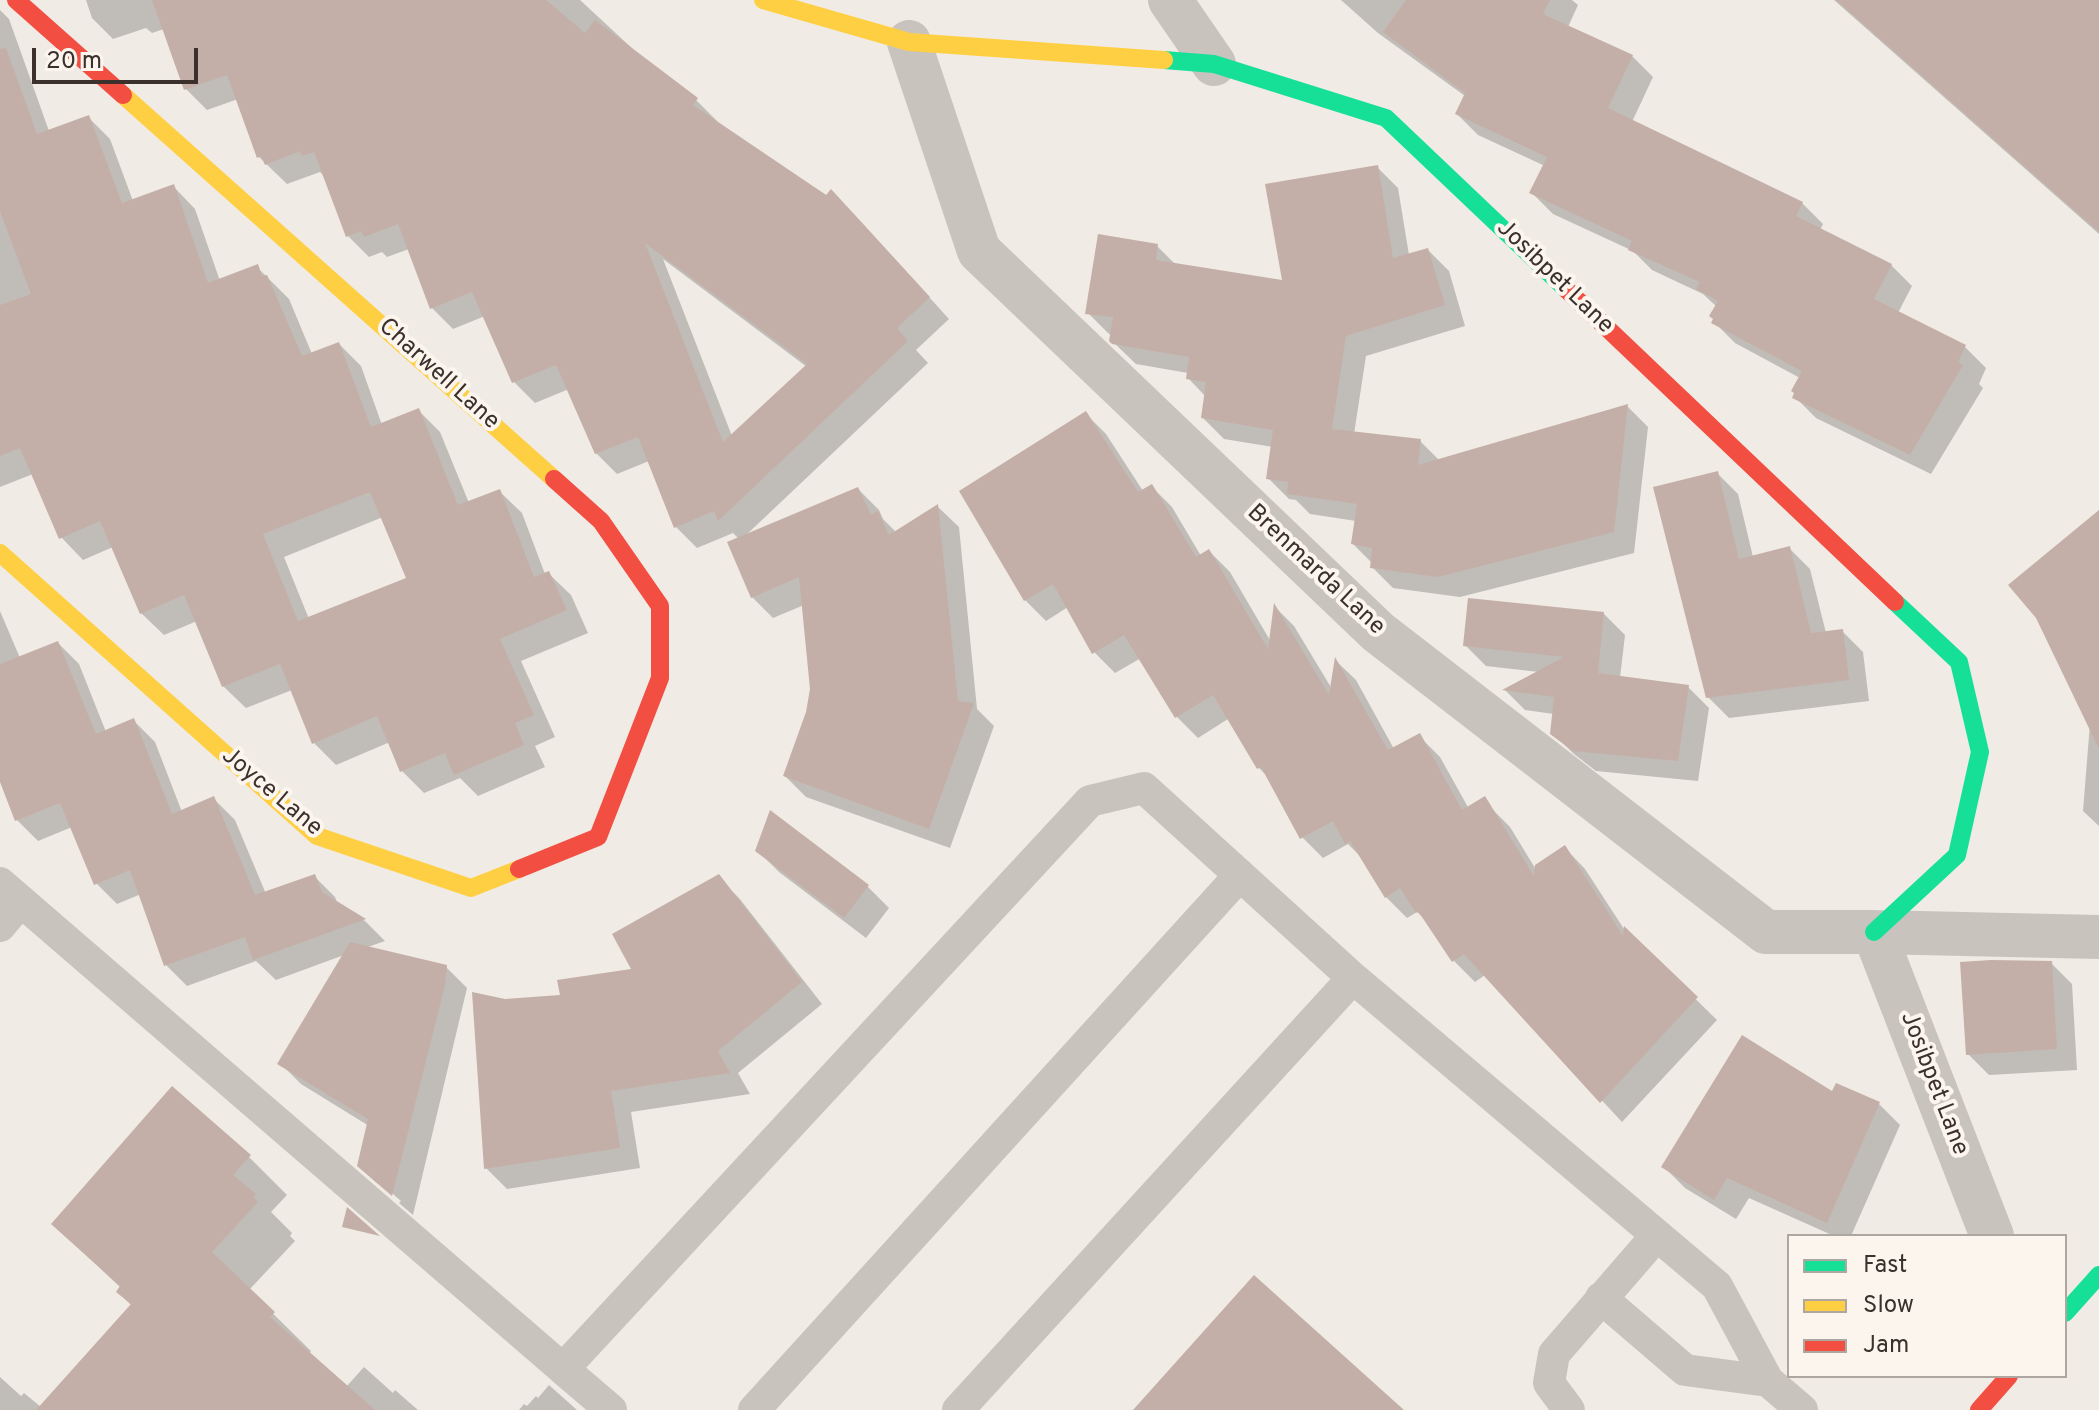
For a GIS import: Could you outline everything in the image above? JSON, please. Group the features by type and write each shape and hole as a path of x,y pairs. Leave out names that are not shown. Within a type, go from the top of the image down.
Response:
{"street":[{"name":"Charwell Lane","path":"16,0 601,521 660,606 660,678 598,837"},
{"name":"Josibpet Lane","path":"763,0 909,42 1214,64 1386,118 1959,662 1980,752 1957,855 1874,932 1991,1234"},
{"path":"1170,0 1214,64"},
{"name":"Brenmarda Lane","path":"909,42 979,251 1378,632 1766,932 1874,932"},
{"name":"Joyce Lane","path":"0,553 317,836 471,888 598,837"},
{"path":"1874,932 2099,937"},
{"path":"2067,1311 2099,1275"},
{"path":"1979,1410 2007,1378"}],"lane":[{"path":"563,1369 1090,801 1144,788 1353,978 1717,1286 1768,1381 1802,1410"},
{"path":"768,1405 1240,875"},
{"path":"0,926 11,892 611,1410"},
{"path":"958,1410 1353,978"},
{"path":"1569,1410 1549,1383 1554,1354 1657,1235"},
{"path":"1601,1298 1685,1370 1768,1381"}],"building":[{"path":"152,0 546,0 585,33 595,20 698,98 693,105 826,195 831,189 930,297 897,328 908,341 718,521 714,511 674,528 638,437 595,454 556,365 512,383 472,292 430,309 398,224 364,237 361,231 346,237 314,152 302,156 300,151 265,165 261,156 257,158 227,75 184,90","holes":["645,243 807,364 723,442"]},
{"path":"1406,0 1550,0 1543,14 1633,55 1608,108 1803,202 1796,216 1892,264 1874,299 1966,345 1958,362 1963,365 1910,455 1792,398 1794,393 1791,391 1802,371 1711,323 1713,319 1709,316 1718,301 1696,289 1700,282 1628,250 1632,241 1529,193 1547,157 1455,114 1465,93 1383,32"},
{"path":"1836,0 2099,0 2099,232"},
{"path":"6,48 37,134 89,115 122,203 174,184 208,283 258,264 262,276 267,275 302,356 339,342 371,427 419,408 458,505 500,489 534,577 549,571 567,610 500,639 534,715 515,723 524,745 454,775 445,753 400,772 377,716 312,744 280,664 222,687 184,595 140,614 100,521 59,539 20,448 0,456 0,305 31,294 0,211 0,49","holes":["370,492 406,578 298,621 263,534"]},
{"path":"1378,165 1393,258 1428,248 1445,305 1346,336 1332,429 1421,439 1418,465 1628,404 1614,532 1438,577 1370,568 1372,548 1351,544 1357,504 1287,494 1288,482 1266,479 1273,430 1201,418 1206,382 1186,379 1189,357 1112,344 1109,341 1113,317 1085,314 1098,234 1158,244 1156,260 1282,280 1265,184"},
{"path":"1086,411 1138,492 1152,484 1196,557 1209,549 1268,649 1274,603 1329,695 1335,657 1388,750 1420,733 1462,810 1485,796 1534,876 1535,865 1565,845 1623,936 1624,926 1698,997 1600,1103 1464,954 1452,962 1400,888 1385,898 1350,841 1345,844 1333,821 1300,839 1261,767 1257,769 1213,695 1175,718 1124,635 1092,654 1053,584 1024,601 959,491"},
{"path":"1718,471 1739,559 1790,546 1811,633 1843,629 1849,680 1706,698 1653,487"},
{"path":"858,487 871,515 878,511 889,535 938,504 958,701 974,703 929,829 783,776 806,712 810,689 799,577 751,598 727,542"},
{"path":"2099,510 2099,749 2036,618 2008,585"},
{"path":"1468,598 1604,612 1598,673 1689,685 1678,761 1573,751 1550,734 1554,697 1502,690 1564,657 1463,646"},
{"path":"58,641 96,734 134,718 172,814 214,796 255,895 315,874 322,892 366,919 253,960 245,937 164,966 130,870 94,885 60,803 15,821 0,782 0,664"},
{"path":"770,810 869,885 844,918 755,851"},
{"path":"719,874 802,982 718,1051 730,1073 611,1091 620,1148 484,1169 472,992 505,999 560,995 557,980 631,969 612,934"},
{"path":"350,942 447,965 445,985 392,1196 357,1166 368,1119 277,1064"},
{"path":"2052,961 2057,1049 1966,1055 1960,962"},
{"path":"1742,1035 1832,1091 1836,1083 1880,1102 1827,1223 1727,1178 1714,1200 1661,1167"},
{"path":"172,1086 251,1155 233,1175 256,1194 253,1197 258,1202 212,1252 275,1312 270,1317 375,1410 36,1410 131,1304 116,1292 120,1286 51,1224"},
{"path":"347,1207 380,1236 342,1227"},
{"path":"1254,1275 1404,1410 1133,1410"}],"traffic: fast":[{"path":"1164,60 1214,64 1386,118 1567,290"},
{"path":"1874,932 1957,855 1980,752 1959,662 1895,602"},
{"path":"2067,1311 2099,1275"}],"traffic: slow":[{"path":"763,0 909,42 1164,60"},
{"path":"123,95 554,479"},
{"path":"0,553 317,836 471,888 519,869"}],"traffic: jam":[{"path":"16,0 123,95"},
{"path":"1567,290 1895,602"},
{"path":"519,869 598,837 660,678 660,606 601,521 554,479"},
{"path":"1979,1410 2007,1378"}]}
